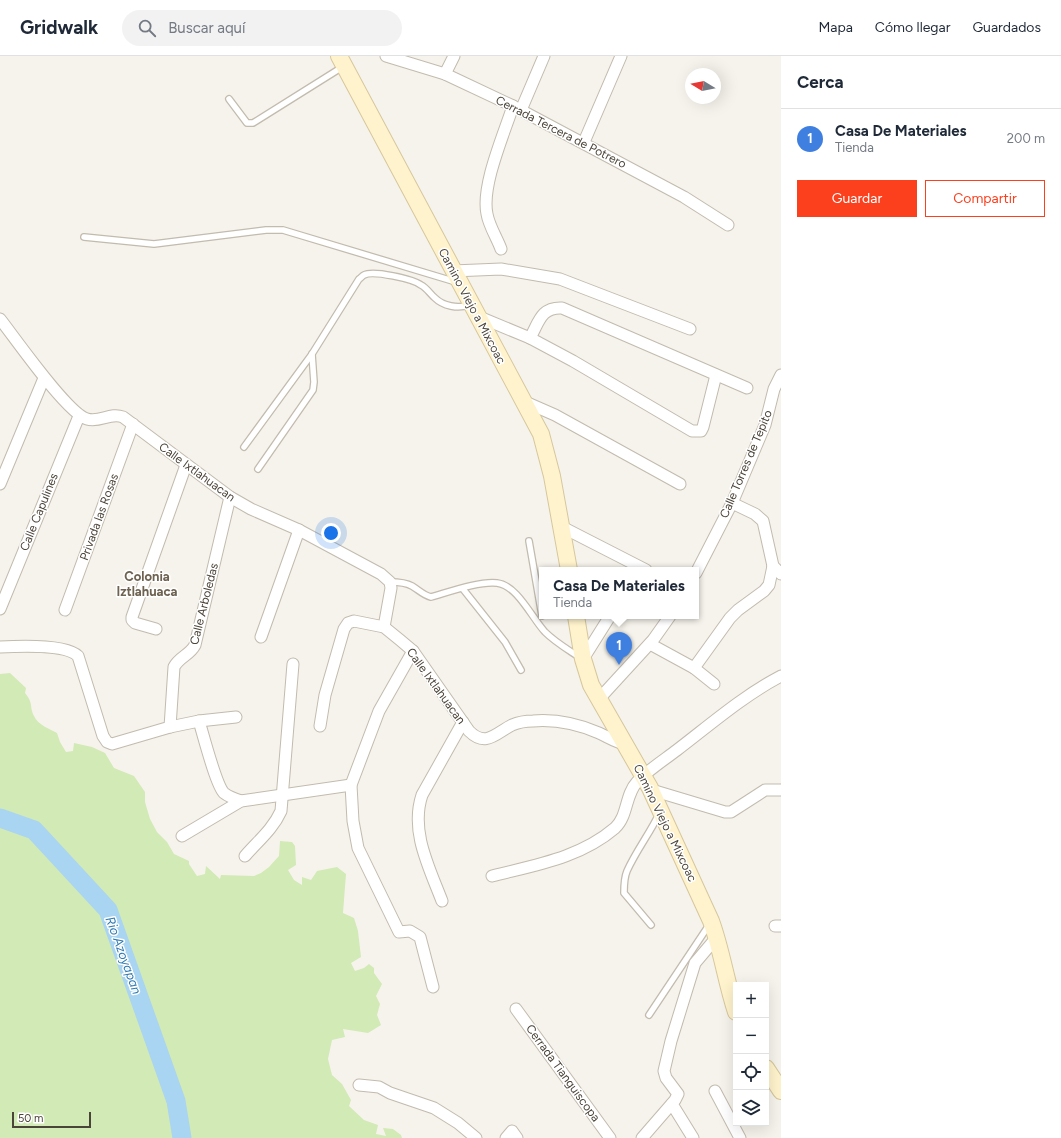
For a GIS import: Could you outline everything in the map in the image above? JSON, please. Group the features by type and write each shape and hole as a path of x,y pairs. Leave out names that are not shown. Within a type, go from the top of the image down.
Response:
{"main road":[{"name":"Camino Viejo a Mixcoac","path":"342,61 541,434 552,476 569,567"},
{"name":"Camino Viejo a Mixcoac","path":"576,619 583,659 591,685 598,700 647,781 661,810 717,937 726,979 733,1002"},
{"path":"769,1073 781,1092"}],"street":[{"name":"Cerrada Tercera de Potrero","path":"386,56 445,74 517,108 584,142 684,197 728,225"},
{"path":"445,74 454,56"},
{"path":"501,249 487,215 486,200 491,172 517,108 544,56"},
{"path":"584,142 621,56"},
{"path":"457,277 500,269 560,279 690,329"},
{"path":"530,338 544,311 553,308 562,308 747,388"},
{"path":"474,310 573,361 692,431 700,431 705,422 716,375"},
{"path":"0,319 44,378 79,416"},
{"name":"Calle Torres de Tepito","path":"699,567 732,503 765,425 774,389 781,375"},
{"path":"0,484 44,378"},
{"path":"523,401 555,415 680,484"},
{"name":"Calle Ixtlahuacan","path":"79,416 87,420 96,421 118,415 134,424 230,497 251,509 299,530 381,574 390,582"},
{"name":"Calle Capulines","path":"0,609 79,416"},
{"name":"Privada las Rosas","path":"65,610 134,424"},
{"path":"156,629 135,623 132,620 132,616 186,465"},
{"name":"Calle Arboledas","path":"170,727 174,667 178,660 192,651 196,645 230,497"},
{"path":"694,668 730,618 738,610 764,591 768,585 773,566 764,521 755,514 732,503"},
{"path":"562,527 640,567"},
{"path":"262,637 299,530"},
{"path":"773,566 781,574"},
{"path":"320,726 325,695 344,629 348,623 354,621 384,627 389,607 390,582"},
{"path":"583,659 608,619"},
{"path":"598,700 650,644 668,619"},
{"name":"Calle Ixtlahuacan","path":"384,627 413,651 473,735 481,739 488,739 513,725 522,722 558,721 578,725 625,744"},
{"path":"650,644 694,668 714,684"},
{"path":"0,647 42,648 73,651 78,656 103,736 107,742 116,744 170,727 199,721 236,717"},
{"path":"413,651 379,711 352,785 353,821 358,848 399,932 410,931 420,937 433,988"},
{"path":"245,856 276,823 281,811 293,664"},
{"path":"492,876 568,856 595,842 616,827 624,814 629,794 647,781 742,700 781,676"},
{"path":"199,721 210,758 223,792 231,798 241,801 282,797 323,788 352,785"},
{"path":"442,901 418,832 418,805 422,795 463,722"},
{"path":"647,781 655,791 725,812 732,812 765,790 781,790"},
{"path":"182,836 241,801"},
{"path":"642,1138 672,1104 678,1094 666,1078 664,1071 679,1011 695,963 717,937"},
{"name":"Cerrada Tianguiscopa","path":"516,1009 610,1138"},
{"path":"359,1085 380,1087 390,1093 434,1108 476,1138"},
{"path":"715,1091 740,1138"},
{"path":"672,1104 693,1138"},
{"path":"506,1138 512,1131 517,1138"}],"lane":[{"path":"229,99 247,123 253,123 342,61"},
{"path":"84,237 154,244 266,230 283,230 457,277"},
{"path":"244,446 312,354 359,279 364,274 373,273 412,280 423,285 443,304 474,310"},
{"path":"258,469 313,390 314,382 312,354"},
{"path":"529,541 539,599"},
{"path":"390,582 400,582 412,586 426,596 431,597 490,583 504,585 516,595 555,641 583,659"},
{"path":"463,589 505,642 521,670"},
{"path":"543,619 545,631"},
{"path":"651,925 624,893 627,872 650,833 661,810"},
{"path":"649,1015 711,922"}],"green space":[{"path":"10,673 26,688 25,693 30,700 33,713 38,722 57,733 66,752 73,751 74,743 92,747 105,753 114,768 134,776 145,792 145,802 150,819 157,832 167,842 174,854 189,861 189,864 197,876 205,874 206,866 220,879 221,875 254,876 269,867 279,856 280,841 292,842 295,846 296,865 288,870 294,880 302,885 302,877 311,880 317,871 337,867 346,874 343,913 354,918 358,931 361,957 351,963 355,971 364,968 369,964 374,968 374,973 382,984 376,996 380,1004 377,1015 381,1025 368,1033 343,1029 345,1037 332,1040 328,1059 332,1075 342,1084 351,1100 349,1106 364,1120 378,1125 376,1134 386,1136 383,1128 393,1129 401,1135 402,1138 0,1138 0,674"}],"waterway":[{"name":"Rio Azoyapan","path":"0,818 34,830 108,910 176,1101 182,1138"}],"place":[{"name":"Casa De Materiales","path":"619,665"}],"district":[{"name":"Colonia Iztlahuaca","path":"147,584"}]}
